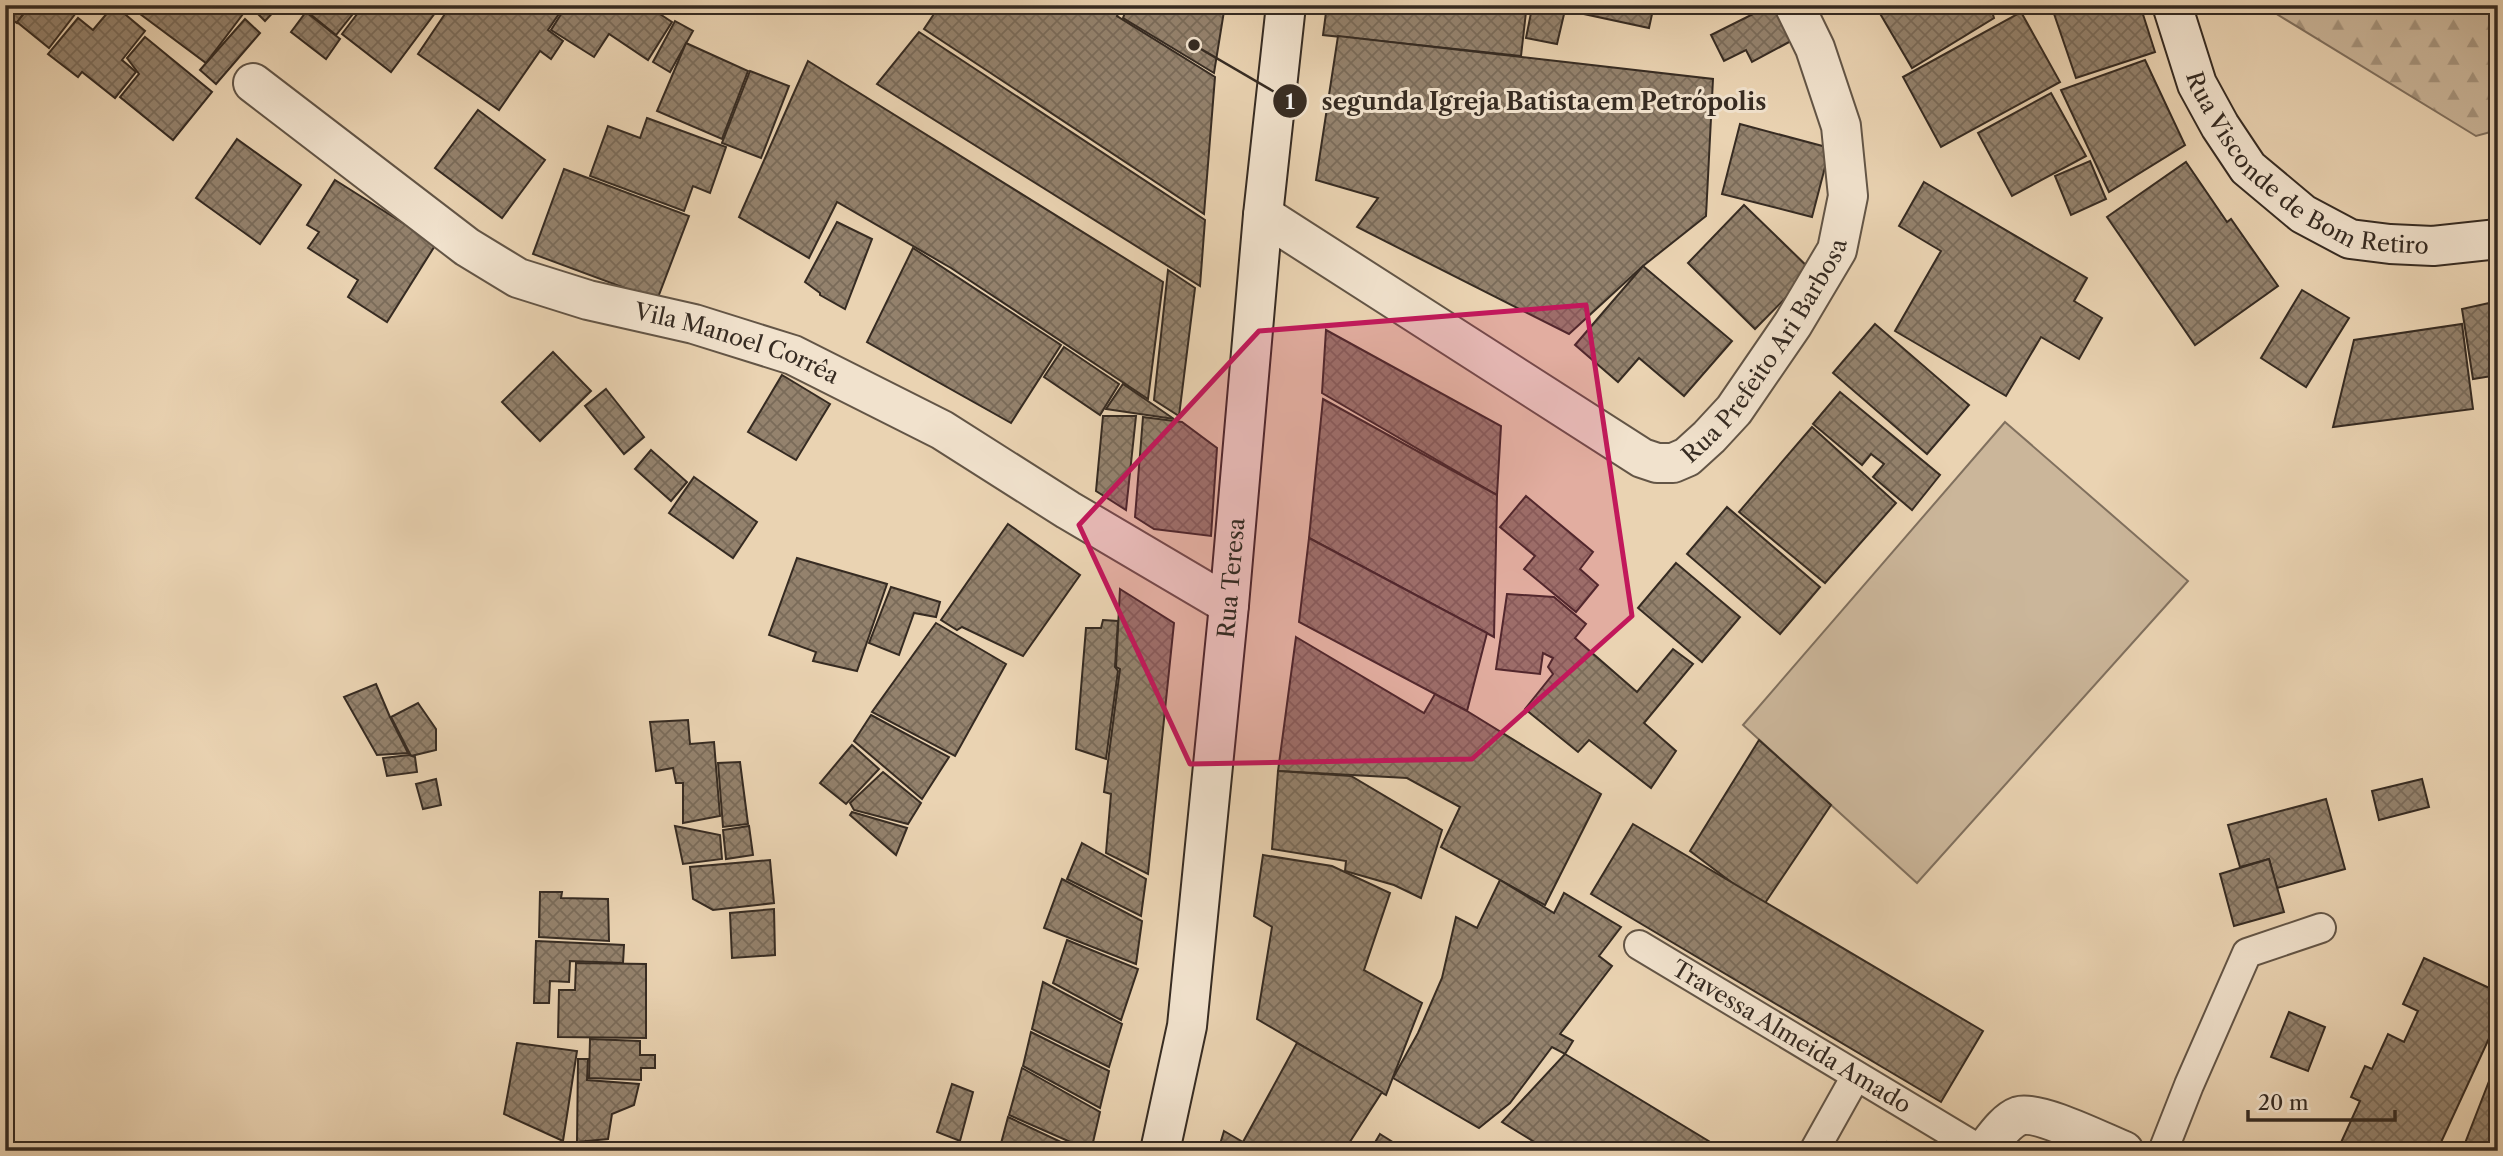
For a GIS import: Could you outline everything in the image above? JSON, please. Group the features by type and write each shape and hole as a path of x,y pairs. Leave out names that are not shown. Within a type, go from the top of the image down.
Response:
{"street":[{"name":"Rua Teresa","path":"1160,1151 1187,1026 1229,605 1262,215 1286,5"},
{"name":"Rua Prefeito Ari Barbosa","path":"1262,215 1642,458 1673,464 1687,457 1734,410 1793,324 1837,250 1848,196 1841,126 1815,48 1794,5"},
{"name":"Rua Visconde de Bom Retiro","path":"2172,5 2197,83 2220,126 2248,168 2303,214 2350,239 2433,246 2498,239"},
{"name":"Vila Manoel Corrêa","path":"253,83 467,247 518,278 588,300 694,324 793,355 942,430 1068,510 1229,605"},
{"path":"1983,1151 2000,1131 2019,1116 2038,1116 2124,1151"}],"lane":[{"path":"2163,1151 2247,953 2321,928"},
{"name":"Travessa Almeida Amado","path":"1639,945 1983,1151"},
{"path":"1814,1151 1856,1076"}],"highlighted area":[{"path":"1586,305 1632,616 1472,759 1190,764 1079,525 1259,331"}],"green space":[{"path":"2276,5 2498,5 2498,130 2476,136 2275,13"},
{"path":"2005,422 2188,581 1917,883 1743,725"}],"building":[{"path":"5,5 29,5 17,23 5,15"},
{"path":"31,5 82,5 49,48 17,22"},
{"path":"114,5 145,31 122,60 136,72 115,98 82,72 78,77 48,54 78,18 93,30"},
{"path":"128,5 231,5 243,14 206,63"},
{"path":"249,5 280,5 265,21"},
{"path":"299,5 360,5 336,35"},
{"path":"364,5 441,5 391,72 342,34"},
{"path":"451,5 486,5 499,14 506,5 565,5 548,30 563,41 551,59 540,51 499,110 418,54"},
{"path":"567,5 646,5 672,22 648,60 609,34 594,57 551,30"},
{"path":"940,5 1122,5 1117,16 1215,77 1204,214 924,29"},
{"path":"1128,5 1225,5 1214,73 1123,18"},
{"path":"1327,5 1459,5 1526,12 1521,56 1323,35"},
{"path":"1492,5 1654,5 1649,28 1565,10 1557,44 1526,38 1531,13"},
{"path":"1771,5 1791,41 1752,62 1746,50 1724,61 1711,35"},
{"path":"1875,5 1990,5 1994,18 1912,68"},
{"path":"2051,5 2140,5 2155,52 2076,78"},
{"path":"306,12 340,39 326,59 291,32"},
{"path":"2021,12 2060,82 1941,147 1903,77"},
{"path":"245,19 260,33 216,84 200,70"},
{"path":"675,21 693,31 670,72 653,62"},
{"path":"919,32 1205,220 1200,286 877,84"},
{"path":"1338,36 1713,79 1706,216 1643,266 1569,334 1357,227 1378,198 1316,180"},
{"path":"145,37 212,92 173,140 120,97 139,74 127,58"},
{"path":"686,43 748,71 722,139 657,111"},
{"path":"2145,60 2185,145 2109,192 2061,90"},
{"path":"808,61 1163,282 1148,399 951,268 837,202 809,258 739,217"},
{"path":"750,71 789,86 761,158 722,143"},
{"path":"2051,93 2086,156 2012,196 1978,133"},
{"path":"478,110 545,160 502,218 435,168"},
{"path":"647,118 726,147 710,193 693,186 684,211 590,176 608,126 640,138"},
{"path":"1740,124 1830,148 1812,217 1722,194"},
{"path":"237,139 301,185 260,244 196,198"},
{"path":"2090,161 2106,199 2071,215 2055,176"},
{"path":"2186,162 2227,222 2231,219 2278,286 2195,345 2107,217"},
{"path":"564,169 689,216 657,300 533,254"},
{"path":"335,180 436,244 387,322 348,297 358,280 308,248 319,232 307,225"},
{"path":"1924,182 2087,278 2074,301 2102,318 2079,359 2041,337 2006,396 1895,331 1941,251 1899,226"},
{"path":"1744,205 1812,271 1755,329 1688,263"},
{"path":"837,222 872,239 845,309 820,295 805,282"},
{"path":"913,248 1061,345 1011,423 867,342"},
{"path":"1643,266 1732,341 1684,396 1639,358 1618,382 1575,345"},
{"path":"1168,270 1195,288 1179,416 1154,400"},
{"path":"2302,290 2349,318 2306,387 2261,358"},
{"path":"2498,301 2498,375 2473,379 2462,309"},
{"path":"1875,324 1969,405 1927,454 1833,373"},
{"path":"2462,324 2473,409 2333,427 2354,340"},
{"path":"1326,330 1501,426 1497,495 1322,393"},
{"path":"1064,347 1119,384 1100,415 1044,377"},
{"path":"553,352 591,391 540,441 502,402"},
{"path":"782,375 830,404 796,460 748,432"},
{"path":"1123,384 1174,419 1106,409"},
{"path":"606,389 644,437 624,454 585,406"},
{"path":"1840,392 1940,475 1912,510 1873,477 1884,464 1871,454 1862,465 1813,424"},
{"path":"1323,399 1497,495 1494,637 1309,538"},
{"path":"1103,416 1136,416 1126,510 1096,491"},
{"path":"1143,417 1182,422 1217,448 1211,536 1154,529 1135,517"},
{"path":"1812,427 1896,503 1825,583 1739,512"},
{"path":"651,450 687,482 671,501 635,469"},
{"path":"694,477 757,522 733,558 669,513"},
{"path":"1526,496 1593,552 1580,569 1598,585 1576,612 1524,569 1535,556 1500,527"},
{"path":"1727,507 1820,587 1780,634 1687,554"},
{"path":"1008,524 1080,575 1023,656 962,627 957,630 941,620"},
{"path":"1309,538 1487,633 1467,711 1299,622"},
{"path":"797,558 887,584 857,671 813,661 816,652 769,635"},
{"path":"1676,563 1740,617 1702,662 1638,608"},
{"path":"891,587 940,602 936,617 914,613 899,655 869,643"},
{"path":"1120,589 1174,623 1148,874 1106,853 1111,794 1104,792 1120,669 1116,667"},
{"path":"1507,594 1554,597 1586,624 1575,638 1637,692 1673,649 1693,664 1644,723 1676,751 1651,788 1589,740 1578,752 1525,709 1553,674 1548,667 1553,658 1543,653 1540,674 1496,669"},
{"path":"1103,620 1118,621 1115,667 1118,671 1106,759 1076,749 1086,628 1101,628"},
{"path":"936,623 1006,664 955,756 872,712"},
{"path":"1296,637 1424,713 1435,694 1601,794 1545,905 1441,847 1460,807 1407,778 1278,771"},
{"path":"376,684 408,753 377,755 344,697"},
{"path":"418,703 436,729 436,750 411,756 391,717"},
{"path":"871,715 949,757 922,799 854,741"},
{"path":"688,720 690,744 714,742 720,816 683,823 683,783 676,783 673,768 656,771 650,722"},
{"path":"1759,740 1831,805 1763,906 1690,851"},
{"path":"852,745 879,769 846,804 820,783"},
{"path":"409,755 415,757 417,772 387,776 383,758"},
{"path":"740,762 748,824 723,827 718,763"},
{"path":"1278,771 1351,776 1442,830 1421,898 1394,885 1345,871 1346,861 1272,849"},
{"path":"883,772 921,803 908,824 854,810 850,803"},
{"path":"436,779 441,805 423,809 416,784"},
{"path":"2422,779 2429,807 2379,820 2372,791"},
{"path":"2326,799 2345,869 2277,888 2269,859 2240,867 2228,825"},
{"path":"852,812 907,828 896,855 850,815"},
{"path":"1633,824 1983,1031 1941,1102 1591,894"},
{"path":"675,826 720,835 722,859 683,864"},
{"path":"749,826 753,855 726,859 723,830"},
{"path":"1082,843 1146,879 1141,916 1067,879"},
{"path":"1263,855 1332,866 1390,893 1364,970 1422,1003 1386,1095 1257,1019 1272,927 1254,916"},
{"path":"2269,859 2284,912 2234,926 2220,874"},
{"path":"770,860 774,903 713,910 693,899 690,867"},
{"path":"1062,879 1142,921 1136,964 1044,928"},
{"path":"1500,880 1554,913 1564,893 1621,927 1599,956 1612,966 1560,1034 1573,1041 1565,1054 1552,1047 1510,1103 1479,1128 1393,1078 1418,1033 1442,978 1456,917 1477,928"},
{"path":"540,892 562,892 561,898 608,899 609,941 539,937"},
{"path":"774,909 775,955 732,958 730,913"},
{"path":"1067,940 1138,969 1121,1020 1053,983"},
{"path":"536,941 624,945 623,963 570,961 569,982 550,981 549,1003 534,1003"},
{"path":"2424,958 2498,992 2498,1019 2437,1151 2342,1151 2338,1149 2360,1101 2351,1097 2365,1066 2372,1069 2388,1034 2404,1042 2418,1011 2403,1004"},
{"path":"576,963 646,964 646,1038 558,1037 559,990 575,990"},
{"path":"1043,982 1122,1024 1109,1067 1032,1029"},
{"path":"2289,1012 2325,1027 2308,1071 2271,1057"},
{"path":"1031,1032 1109,1071 1100,1108 1023,1066"},
{"path":"590,1039 640,1041 640,1055 655,1055 655,1068 641,1068 641,1080 589,1078"},
{"path":"517,1043 577,1051 563,1141 504,1114"},
{"path":"1297,1043 1382,1092 1344,1151 1258,1151 1243,1142"},
{"path":"1565,1054 1725,1151 1549,1151 1502,1122"},
{"path":"2498,1058 2498,1151 2462,1151"},
{"path":"578,1059 588,1059 587,1080 639,1084 634,1105 612,1114 608,1139 577,1142"},
{"path":"1022,1068 1100,1112 1091,1151 1009,1115"},
{"path":"952,1084 973,1092 960,1141 937,1132"},
{"path":"1008,1117 1080,1151 999,1151"},
{"path":"1224,1131 1243,1142 1258,1151 1218,1151"},
{"path":"1380,1134 1407,1151 1370,1151"},
{"path":"586,1141 599,1151 580,1151"},
{"path":"1887,1142 1905,1151 1883,1151"}],"place":[{"name":"segunda Igreja Batista em Petrópolis","path":"1194,45"}]}
